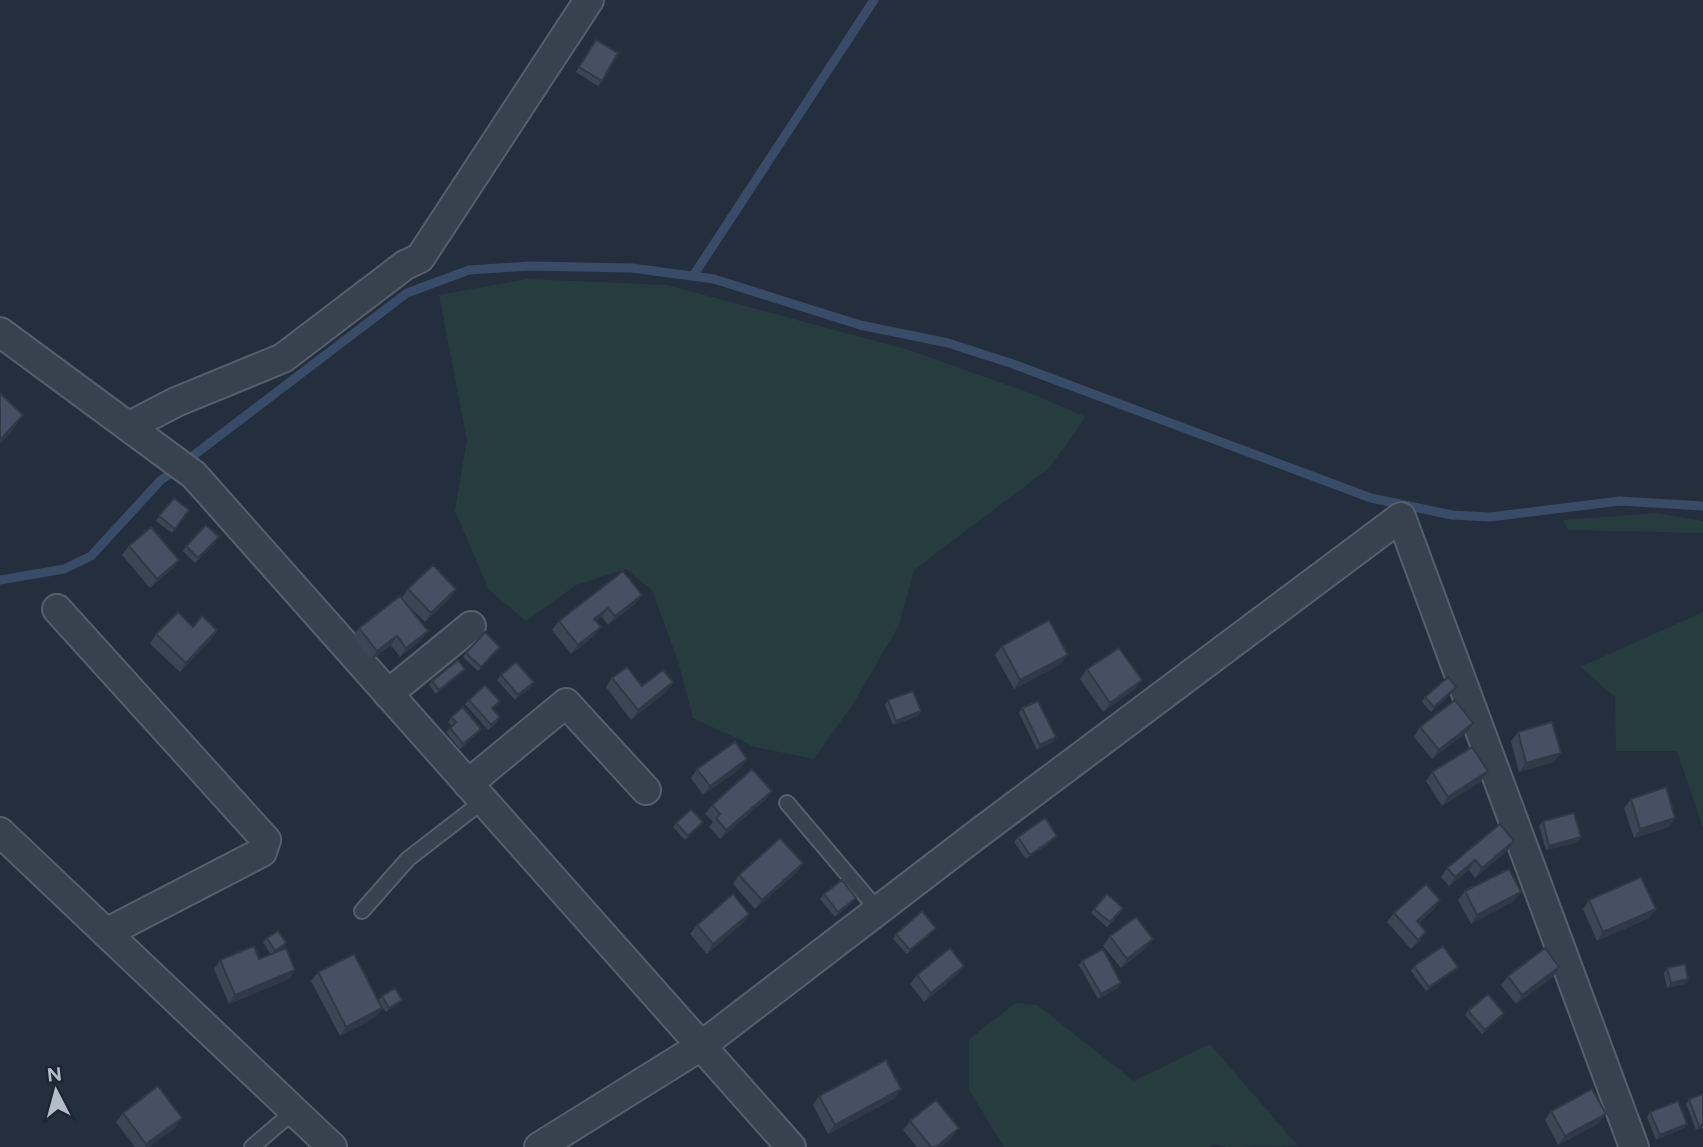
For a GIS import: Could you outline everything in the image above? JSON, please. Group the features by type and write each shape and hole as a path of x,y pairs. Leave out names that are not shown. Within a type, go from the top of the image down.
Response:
{"street":[{"path":"130,426 176,402 283,358 405,265 420,258 589,0"},
{"path":"0,332 194,475 792,1147"},
{"path":"539,1147 701,1046 1401,517 1634,1147"},
{"path":"57,609 266,840 262,852 106,933"},
{"path":"388,694 471,626"},
{"path":"476,793 566,703 646,790"},
{"path":"0,832 332,1147"}],"lane":[{"path":"362,911 408,859 476,793"},
{"path":"787,803 878,910"},
{"path":"253,1147 294,1111"}],"green space":[{"path":"527,279 667,285 909,350 1030,393 1086,417 1049,468 914,570 899,625 853,704 814,759 755,747 693,718 678,661 652,590 626,569 576,585 526,621 489,590 455,511 467,440 439,295"},
{"path":"1657,513 1703,521 1703,533 1568,530 1563,520"},
{"path":"1703,612 1703,828 1677,751 1616,751 1615,697 1580,667"},
{"path":"1016,1003 1037,1005 1134,1081 1210,1044 1298,1146 1226,1147 1214,1144 1210,1147 1004,1147 969,1090 969,1039"}],"building":[{"path":"596,40 618,53 602,81 579,67"},
{"path":"0,393 23,415 0,440"},
{"path":"174,498 189,510 175,529 159,516"},
{"path":"206,525 219,537 198,558 186,546"},
{"path":"151,527 179,560 157,579 129,546"},
{"path":"433,565 456,589 431,613 408,589"},
{"path":"623,571 642,595 615,616 608,608 594,619 601,627 578,645 559,621"},
{"path":"400,596 428,631 406,648 397,636 377,651 359,628"},
{"path":"178,612 193,627 202,616 217,630 186,663 156,634"},
{"path":"1049,620 1068,655 1020,680 1002,646"},
{"path":"485,632 500,647 481,667 466,653"},
{"path":"1119,648 1142,680 1110,703 1087,669"},
{"path":"458,660 465,669 439,690 432,681"},
{"path":"516,662 534,682 518,695 501,675"},
{"path":"627,667 642,686 663,670 673,682 638,710 612,678"},
{"path":"1448,677 1456,687 1434,707 1425,697"},
{"path":"485,685 500,701 492,708 500,717 491,725 469,700"},
{"path":"913,691 921,711 896,721 888,700"},
{"path":"1455,700 1473,723 1439,750 1420,727"},
{"path":"1038,701 1056,737 1040,745 1022,708"},
{"path":"463,707 481,729 463,744 450,728 456,722 451,717"},
{"path":"1552,722 1561,753 1526,763 1518,732"},
{"path":"735,742 747,759 710,786 697,769"},
{"path":"1472,747 1488,771 1448,797 1432,772"},
{"path":"752,769 772,791 726,830 716,818 720,814 712,805"},
{"path":"1666,787 1675,818 1640,829 1631,799"},
{"path":"691,809 703,822 688,836 676,823"},
{"path":"1574,813 1581,837 1549,846 1543,821"},
{"path":"1045,818 1057,836 1030,855 1018,837"},
{"path":"1500,824 1514,841 1482,868 1475,860 1455,877 1447,868"},
{"path":"780,838 803,863 762,900 739,875"},
{"path":"1509,869 1521,892 1477,915 1465,891"},
{"path":"1641,877 1656,909 1603,932 1589,900"},
{"path":"842,880 856,898 838,912 824,894"},
{"path":"1426,884 1440,900 1417,921 1426,932 1418,940 1394,913"},
{"path":"733,894 749,914 713,944 697,925"},
{"path":"1107,894 1123,908 1110,922 1094,909"},
{"path":"922,911 936,928 910,950 896,934"},
{"path":"1136,917 1153,939 1127,959 1110,936"},
{"path":"278,931 286,943 275,951 267,938"},
{"path":"254,946 259,959 286,948 295,970 235,995 220,960"},
{"path":"1443,946 1458,967 1429,987 1414,966"},
{"path":"950,948 964,966 931,993 917,975"},
{"path":"1545,948 1559,967 1522,995 1508,976"},
{"path":"1103,949 1121,983 1101,994 1082,961"},
{"path":"354,954 382,1008 346,1027 318,972"},
{"path":"1685,964 1688,979 1671,983 1667,968"},
{"path":"395,988 402,1000 389,1008 382,996"},
{"path":"1488,994 1504,1013 1485,1030 1468,1011"},
{"path":"886,1060 901,1089 835,1125 819,1096"},
{"path":"158,1086 182,1118 146,1144 123,1113"},
{"path":"1592,1089 1606,1114 1565,1136 1551,1111"},
{"path":"1703,1094 1703,1124 1699,1126 1689,1099"},
{"path":"936,1100 959,1128 936,1147 931,1147 910,1121"},
{"path":"1678,1101 1687,1124 1660,1135 1650,1112"}],"waterway":[{"path":"693,276 874,0"},
{"path":"0,580 64,569 91,556 160,481 407,293 469,270 529,266 632,268 714,279 860,325 948,343 1013,364 1371,498 1452,515 1490,517 1620,501 1703,506"}]}
